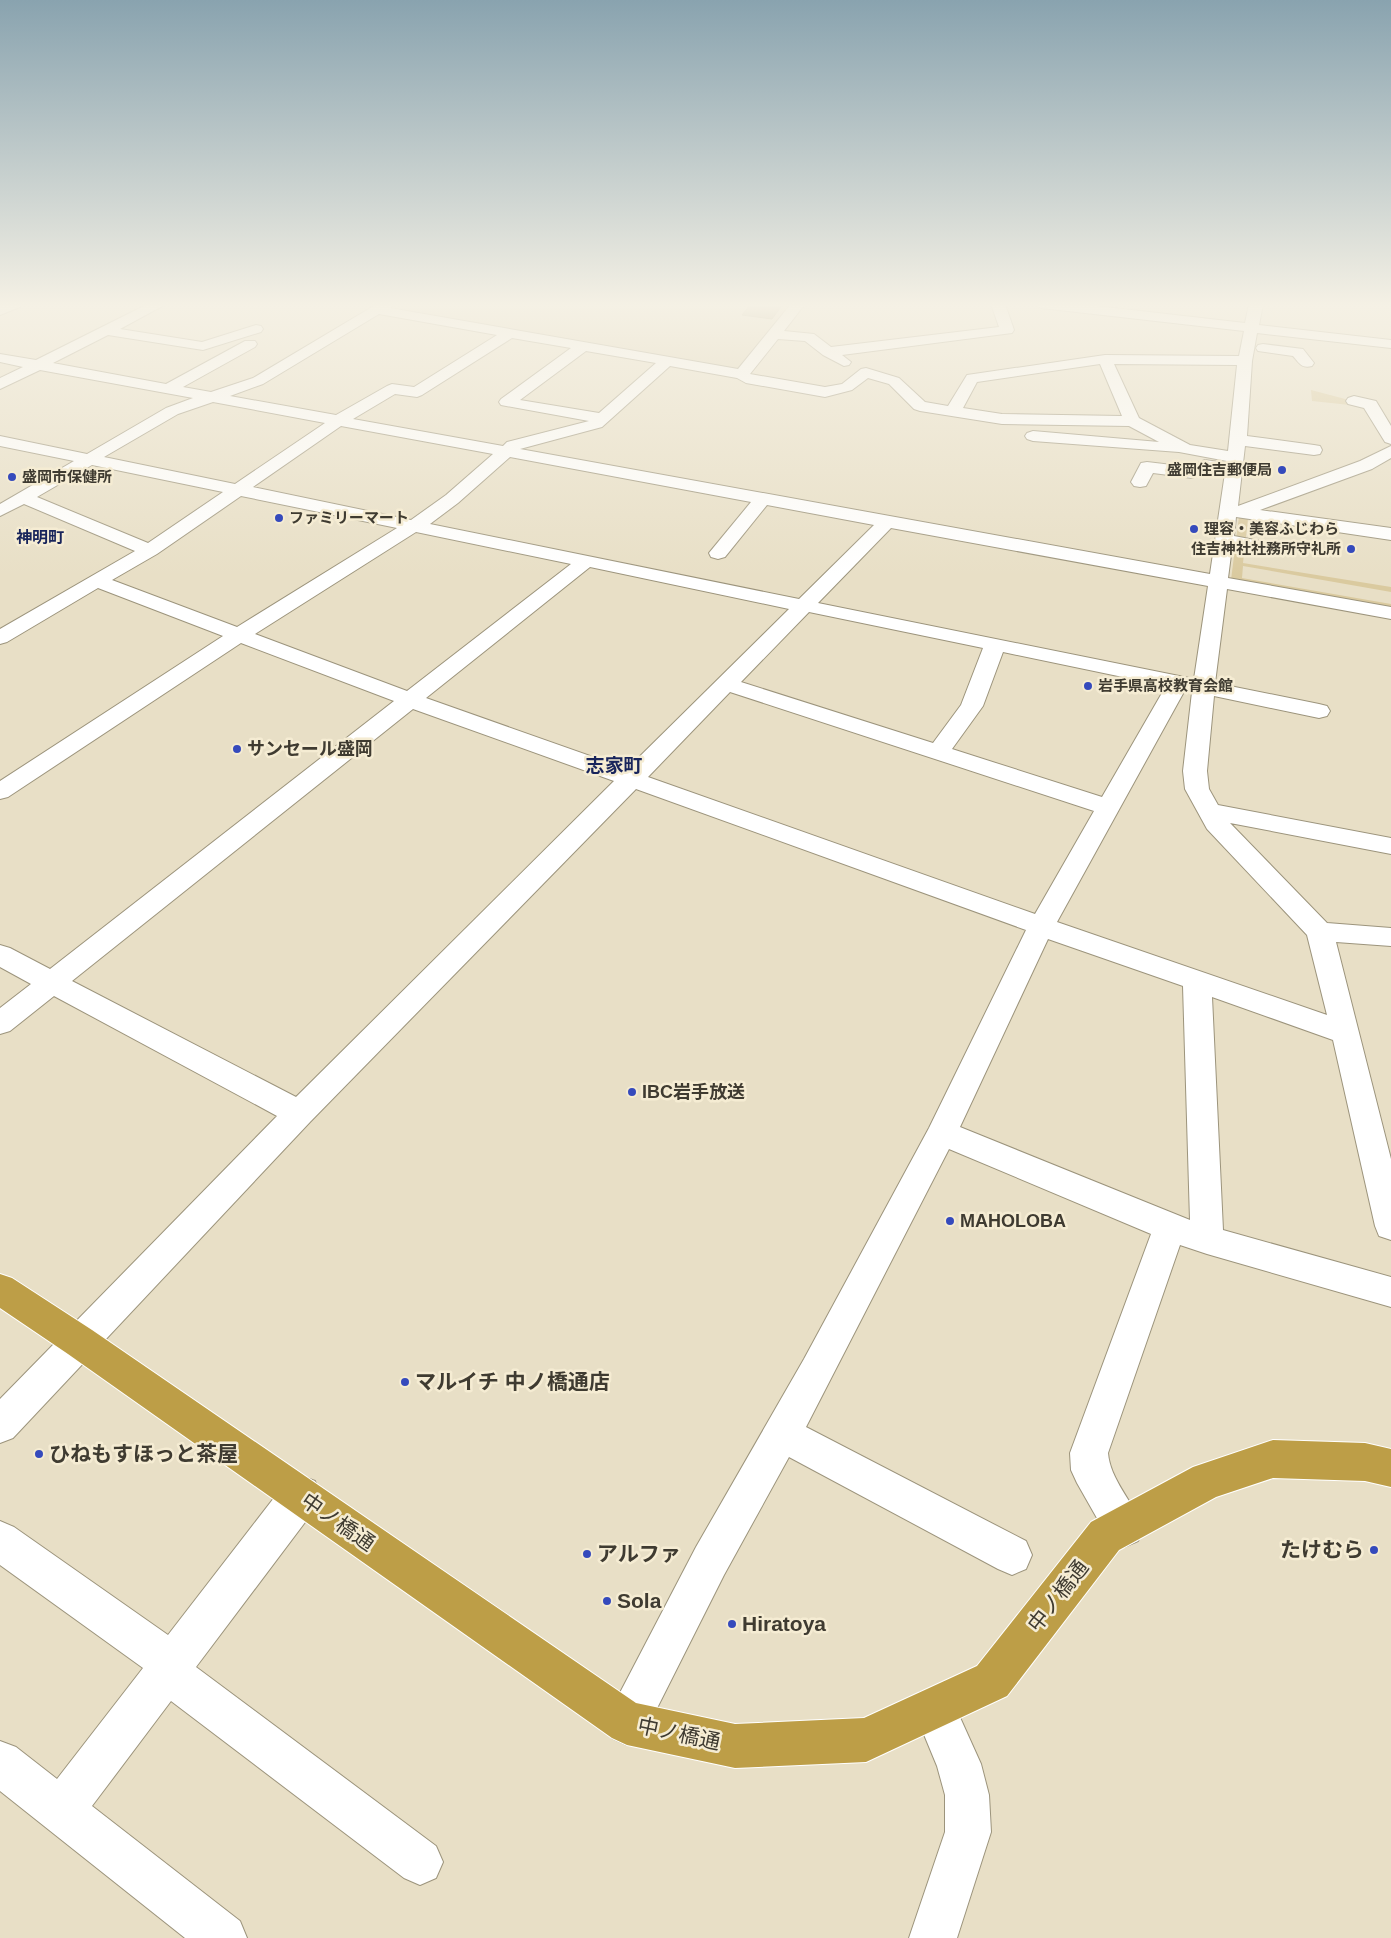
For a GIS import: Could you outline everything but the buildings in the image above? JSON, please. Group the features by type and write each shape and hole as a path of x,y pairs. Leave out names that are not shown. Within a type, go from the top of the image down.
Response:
{"highway":[{"name":"中ノ橋通","path":"0,1289 80,1342 627,1723 735,1746 866,1740 992,1680 1105,1536 1207,1481 1273,1459 1365,1462 1391,1468"}],"street":[{"path":"190,394 1391,613"},
{"path":"0,511 172,411 220,394"},
{"path":"0,638 150,550 338,421 381,394"},
{"path":"517,394 507,402 602,418"},
{"path":"0,792 239,636 411,526 422,521 452,500 513,446 596,424 629,394"},
{"path":"907,394 920,406 1002,419 1132,421 1186,449"},
{"path":"954,412 963,394"},
{"path":"1120,394 1132,421"},
{"path":"1243,394 1235,463 1234,512 1224,540 1204,686 1195,771 1197,789 1216,823 1320,932 1346,1033 1391,1226"},
{"path":"1354,402 1370,404 1391,440"},
{"path":"1033,436 1186,449 1235,463"},
{"path":"1238,440 1314,450"},
{"path":"0,441 236,491 804,604 1319,711"},
{"path":"1234,512 1366,465 1391,451"},
{"path":"1140,482 1147,467 1192,473 1205,465 1235,463"},
{"path":"24,498 150,550"},
{"path":"718,553 763,499"},
{"path":"1234,512 1391,534"},
{"path":"0,1425 299,1114 887,522"},
{"path":"1224,540 1253,545"},
{"path":"0,1023 586,561"},
{"path":"98,582 410,700 1346,1033"},
{"path":"938,753 972,706 995,645"},
{"path":"627,1723 710,1562 817,1371 942,1133 1041,926 1178,683"},
{"path":"726,684 1107,808"},
{"path":"1209,811 1391,846"},
{"path":"1320,932 1391,937"},
{"path":"0,956 299,1114"},
{"path":"1197,980 1207,1240"},
{"path":"942,1133 1170,1227 1207,1240 1391,1292"},
{"path":"1124,1526 1090,1470 1089,1453 1170,1227"},
{"path":"782,1434 1012,1555"},
{"path":"61,1810 300,1495"},
{"path":"0,1541 170,1668 420,1862"},
{"path":"933,1938 968,1832 967,1795 958,1764 934,1708"},
{"path":"0,1763 223,1938"}],"shaded area":[{"path":"1311,394 1328,394 1349,400 1350,405 1312,401"},
{"path":"1239,516 1360,534 1248,519 1243,563 1391,587 1391,592 1243,566 1242,578 1391,604 1391,608 1231,580"}],"place":[{"name":"盛岡住吉郵便局","path":"1282,470"},
{"name":"盛岡市保健所","path":"12,477"},
{"name":"ファミリーマート","path":"279,518"},
{"name":"理容・美容ふじわら","path":"1194,529"},
{"name":"住吉神社社務所守礼所","path":"1351,549"},
{"name":"岩手県高校教育会館","path":"1088,686"},
{"name":"サンセール盛岡","path":"237,749"},
{"name":"IBC岩手放送","path":"632,1092"},
{"name":"MAHOLOBA","path":"950,1221"},
{"name":"マルイチ 中ノ橋通店","path":"405,1382"},
{"name":"ひねもすほっと茶屋","path":"39,1454"},
{"name":"たけむら","path":"1374,1550"},
{"name":"アルファ","path":"587,1554"},
{"name":"Sola","path":"607,1601"},
{"name":"Hiratoya","path":"732,1624"}],"district":[{"name":"神明町","path":"40,537"},
{"name":"志家町","path":"614,765"}]}
